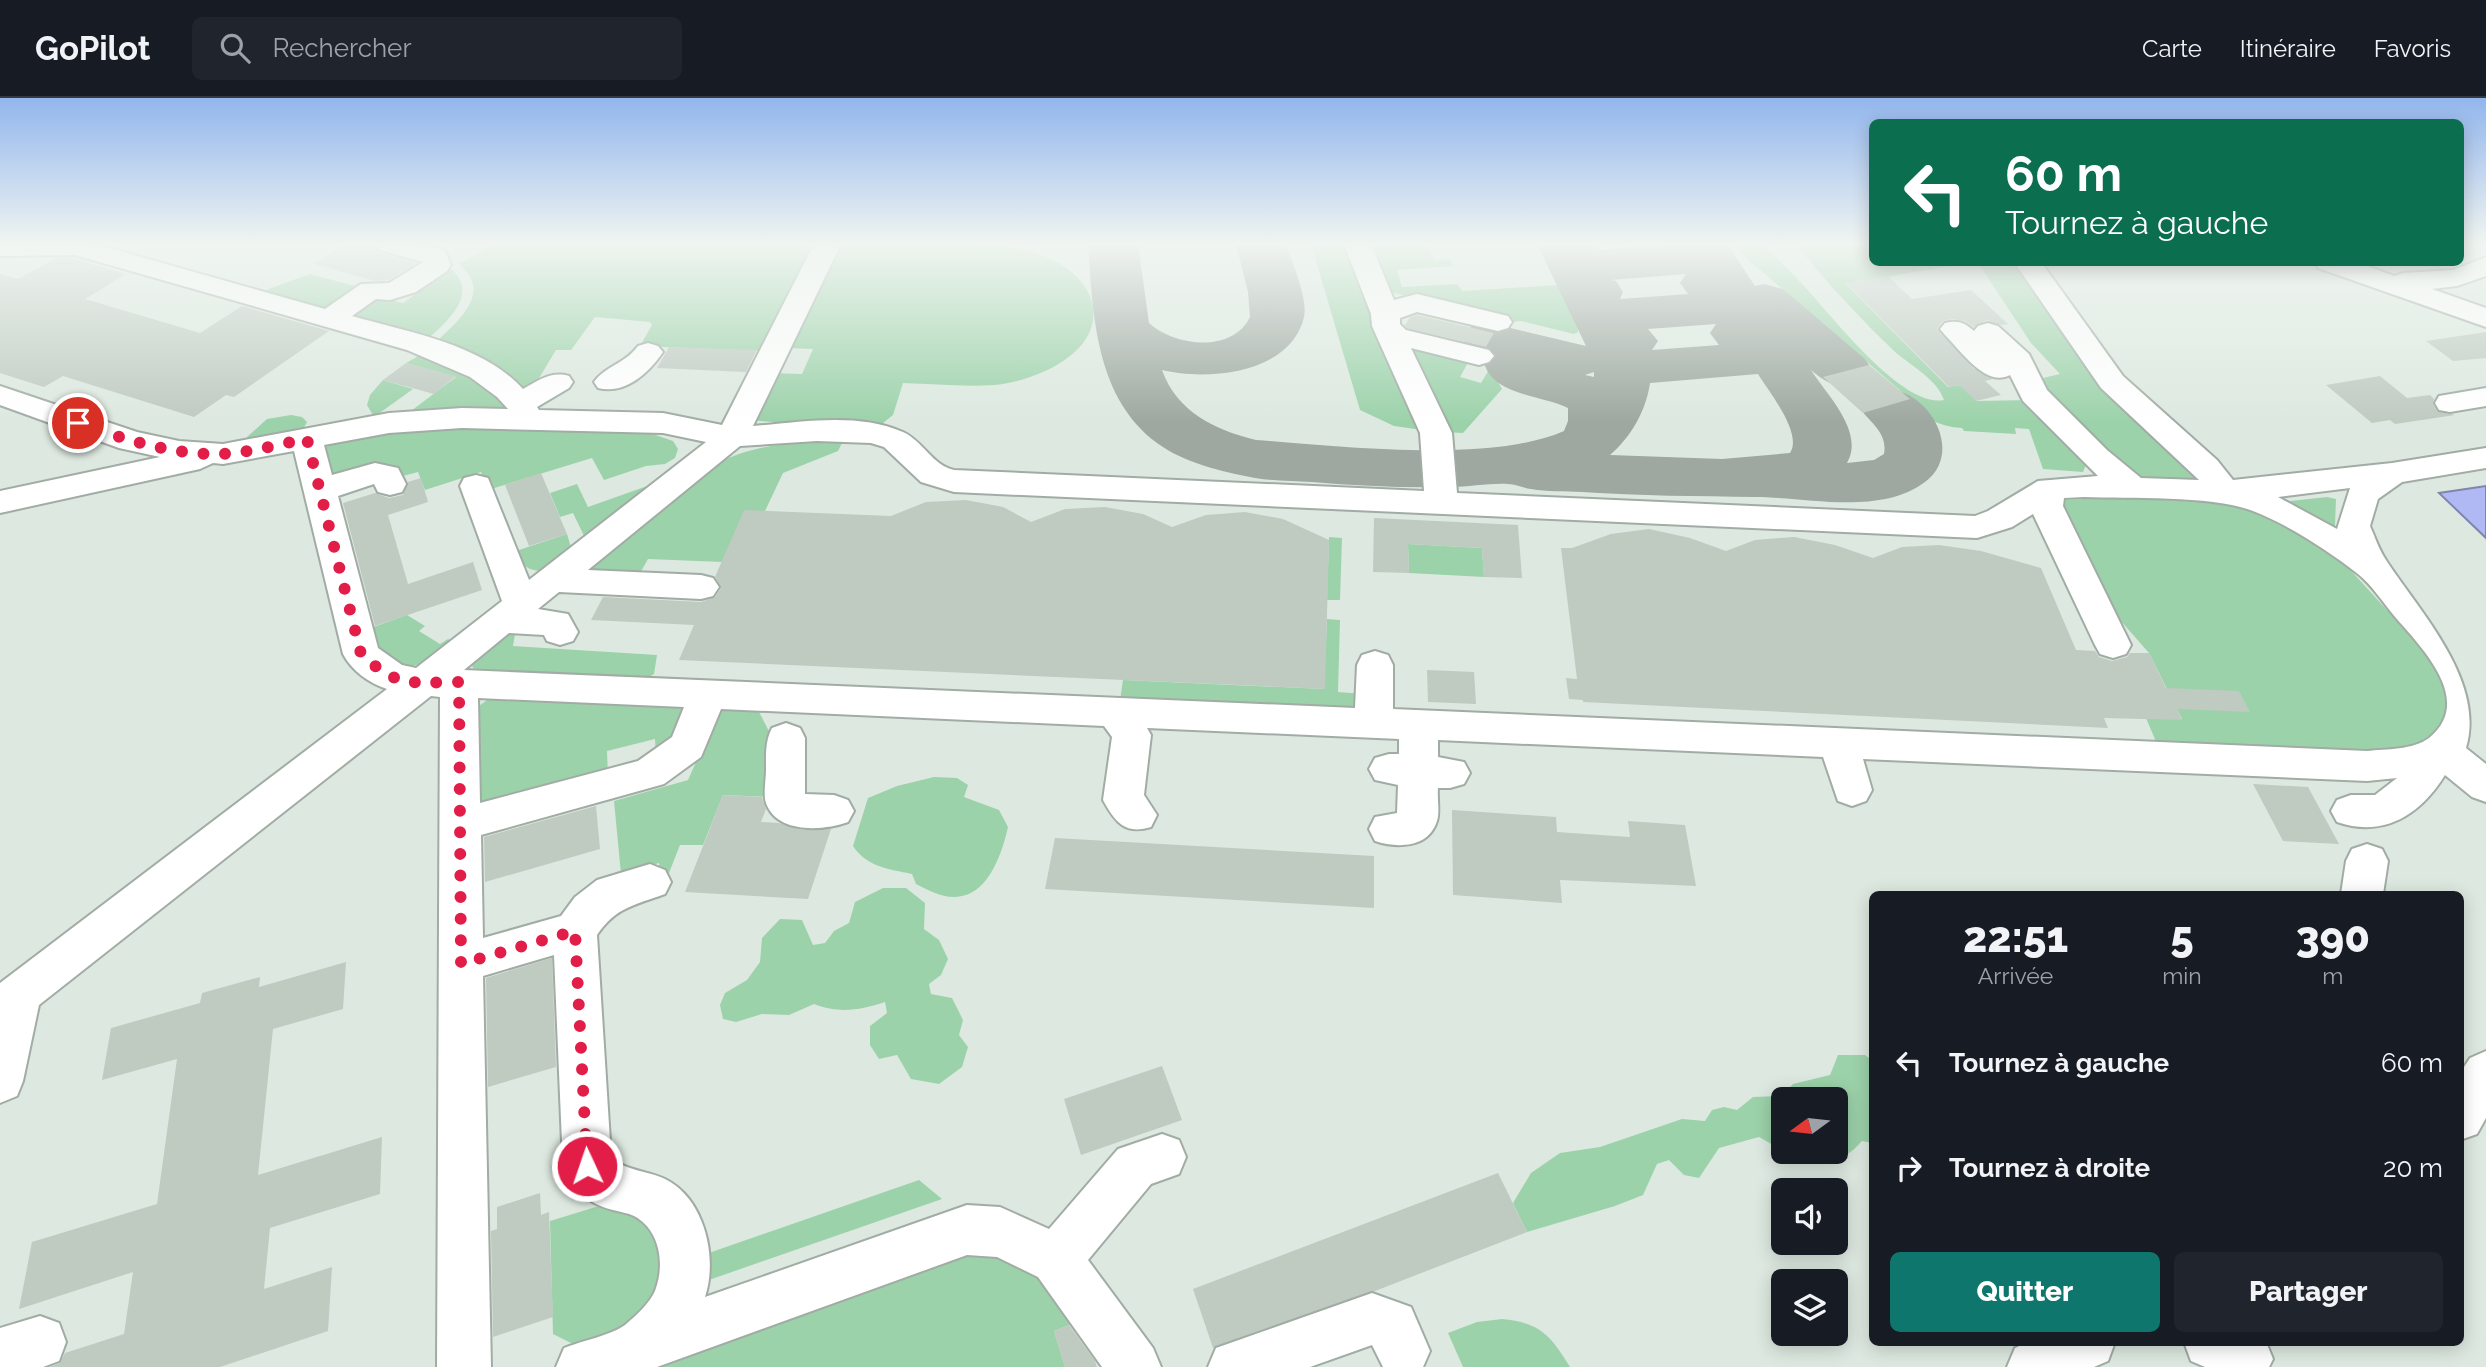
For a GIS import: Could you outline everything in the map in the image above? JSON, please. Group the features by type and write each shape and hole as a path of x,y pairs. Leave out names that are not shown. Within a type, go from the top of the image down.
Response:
{"lane":[{"path":"274,303 417,344 468,364 504,384 525,410"},
{"path":"329,319 352,303"},
{"path":"0,1081 10,1001 441,682 511,612 732,437 799,303"},
{"path":"1379,303 1436,433 1441,504"},
{"path":"1385,320 1398,307 1416,303"},
{"path":"1418,303 1497,322"},
{"path":"2056,303 2112,382 2206,467 2225,492 2264,503 2301,522 2371,566 2450,656 2466,694 2463,727 2441,750 2420,782 2383,811 2351,811"},
{"path":"2445,303 2486,318"},
{"path":"1385,320 1396,336 1479,356"},
{"path":"1955,329 2005,378 2034,394"},
{"path":"1988,332 2018,360 2034,394 2090,472 2131,487 2225,492 2393,473 2486,458"},
{"path":"609,382 640,364 648,352"},
{"path":"525,410 558,382"},
{"path":"0,396 130,441 179,451 223,454"},
{"path":"2450,403 2486,397"},
{"path":"0,502 145,473 223,454 389,423 525,410 663,423 732,437 817,431 874,433 895,440 932,475 954,481 1978,527 2000,519 2050,489 2090,472"},
{"path":"307,439 361,654 380,672 396,681 765,695 1130,736 1374,722 1839,743 2150,767 2367,766 2413,761 2441,750"},
{"path":"319,491 375,473 387,475 390,484"},
{"path":"2371,566 2353,526 2363,494 2393,473"},
{"path":"476,486 511,612"},
{"path":"2050,489 2046,506 2113,645"},
{"path":"552,580 701,587"},
{"path":"511,612 555,623 560,632"},
{"path":"1374,722 1375,665"},
{"path":"441,682 459,825 464,1367"},
{"path":"459,825 650,773 687,746 709,693"},
{"path":"765,695 796,739 785,801 793,810 834,811"},
{"path":"1389,829 1404,830 1417,820 1419,724"},
{"path":"1130,736 1123,800 1137,815"},
{"path":"1839,743 1852,790"},
{"path":"2441,750 2486,786"},
{"path":"461,964 575,931 590,910 612,893 650,882"},
{"path":"575,931 587,1166 603,1183 631,1188 654,1199 673,1220 685,1247 684,1284 668,1317 640,1346"},
{"path":"2464,1110 2486,1073"},
{"path":"1056,1259 1135,1166 1162,1157"},
{"path":"583,1367 967,1230 1000,1231 1056,1259 1134,1367"},
{"path":"1235,1367 1372,1319 1392,1326 1403,1351"},
{"path":"2034,1367 2080,1346"}],"green space":[{"path":"306,303 345,303 333,311"},
{"path":"359,303 459,303 452,315 429,338 343,315"},
{"path":"791,303 767,351 640,346 652,325 650,322 595,317 571,350 556,350 533,388 524,392 437,341 463,315 469,305"},
{"path":"806,303 1092,303 1093,307 1092,324 1086,339 1075,352 1044,372 1009,383 983,386 903,383 893,415 883,423 862,428 759,421 752,417 772,373 802,374 813,349 784,348"},
{"path":"1328,303 1370,303 1422,430 1394,426 1360,410"},
{"path":"1436,303 1568,303 1577,321 1578,332 1574,334 1521,321 1513,322"},
{"path":"1799,303 1819,303 1889,376 1927,399 1944,400 1935,385 1898,354 1848,303 1865,303 1948,387 1972,383 1976,401 2031,400 2088,460 2083,472 2043,469 2029,429 2015,428 2016,434 1964,431 1962,428 1938,423 1924,416 1904,401 1910,399"},
{"path":"2005,303 2054,303 2204,483 2133,479 2047,394 2043,378 2060,374 2031,343"},
{"path":"1398,340 1470,359 1460,377 1481,383 1490,368 1502,389 1463,433 1442,432"},
{"path":"424,353 494,388 512,410 403,417 456,377 406,363"},
{"path":"383,380 413,389 374,417 367,405 370,395"},
{"path":"291,415 302,417 307,422 302,431 247,441 247,437 267,419"},
{"path":"458,426 647,432 673,441 678,449 675,458 665,464 646,466 604,480 592,458 488,490 481,472 425,490 418,472 403,476 400,470 391,466 328,475 322,447 329,442 385,431"},
{"path":"840,440 842,443 838,451 783,473 765,511 722,562 648,559 639,575 585,570 712,466 758,449 790,443"},
{"path":"577,484 588,507 650,485 655,486 587,542 573,513 560,517 550,493"},
{"path":"2095,492 2213,498 2276,518 2344,563 2440,668 2451,708 2440,727 2413,746 2372,754 2157,744 2146,718 2182,719 2149,653 2113,612 2060,504 2066,500 2101,498"},
{"path":"2327,497 2336,499 2335,526 2331,528 2291,506 2290,501"},
{"path":"567,534 573,554 547,572 527,568 521,562 516,551"},
{"path":"1329,537 1342,538 1340,600 1327,600"},
{"path":"1408,544 1482,548 1484,577 1409,573"},
{"path":"407,615 425,626 419,631 440,644 448,639 456,644 428,662 404,668 372,649 368,629"},
{"path":"1327,619 1340,620 1338,692 1365,694 1357,711 1120,700 1123,680 1324,689"},
{"path":"507,634 515,634 513,646 657,655 654,674 647,678 482,671 473,668 471,662"},
{"path":"491,697 683,702 691,716 656,758 655,739 607,751 608,778 472,812 471,712"},
{"path":"722,704 758,710 772,737 771,797 723,795 703,845 680,845 669,873 660,872 659,863 621,874 614,801 688,780"},
{"path":"934,777 957,778 968,785 964,797 999,810 1008,827 999,858 988,878 972,893 962,896 944,896 916,884 912,874 871,863 853,846 868,798 897,786"},
{"path":"883,888 906,888 925,903 924,929 939,940 948,959 941,975 929,984 931,994 952,998 963,1020 959,1035 968,1047 962,1067 939,1084 911,1079 897,1055 879,1059 870,1045 870,1026 887,1013 885,1002 850,1010 814,1004 789,1015 762,1014 736,1022 723,1019 720,1005 725,993 747,980 760,962 762,938 780,919 802,920 813,945 825,943 834,931 849,923 855,902"},
{"path":"1838,1055 1865,1055 1869,1058 1869,1142 1862,1141 1848,1154 1848,1087 1790,1087 1830,1075"},
{"path":"1771,1096 1771,1144 1759,1137 1719,1148 1699,1178 1684,1175 1669,1160 1657,1164 1643,1195 1527,1232 1513,1203 1531,1173 1560,1153 1600,1147 1682,1119 1705,1121 1712,1110 1724,1107 1737,1110 1753,1097"},
{"path":"919,1180 942,1199 706,1281 703,1255"},
{"path":"612,1202 632,1212 655,1232 660,1243 662,1270 655,1308 590,1348 573,1344 553,1334 550,1221"},
{"path":"970,1249 1008,1254 1022,1261 1047,1279 1070,1305 1082,1320 1054,1331 1065,1367 633,1367"},
{"path":"1502,1319 1526,1324 1543,1332 1570,1367 1463,1367 1448,1333 1477,1322"}],"water":[{"path":"2486,486 2486,538 2439,493"}],"building":[{"path":"0,303 99,303 200,333 242,306 329,331 234,397 226,395 194,417 63,376 44,387 0,373"},
{"path":"1866,303 1985,303 2008,324 2001,325 1987,320 1974,327 1965,321 1943,321 1937,329 1973,368 1993,379 1985,381 2001,395 1976,401 1959,385 1949,387"},
{"path":"1417,315 1494,333 1486,347 1407,328 1405,325 1410,317"},
{"path":"2486,332 2486,358 2453,361 2426,341"},
{"path":"669,347 757,350 746,372 657,368"},
{"path":"406,363 456,376 434,394 383,380"},
{"path":"1869,365 1910,399 1863,413 1823,377"},
{"path":"2380,376 2407,398 2430,395 2437,411 2455,415 2395,424 2390,420 2372,423 2326,385"},
{"path":"541,473 567,534 529,546 505,485"},
{"path":"421,478 428,502 388,515 408,584 473,562 482,590 375,626 343,503 375,493 389,498 403,495 408,482"},
{"path":"966,500 1003,507 1031,522 1065,509 1105,507 1143,514 1172,527 1206,515 1245,512 1283,519 1329,540 1325,689 679,660 694,625 591,620 603,597 701,602 715,597 721,588 715,577 744,510 891,516 926,502"},
{"path":"1374,518 1518,525 1522,578 1484,577 1482,548 1408,544 1409,573 1373,572"},
{"path":"1649,529 1690,538 1726,551 1755,540 1794,537 1835,545 1873,558 1902,547 1939,545 1981,551 2041,568 2076,650 2095,651 2099,657 2112,661 2127,657 2130,653 2149,653 2166,688 2239,691 2250,712 2177,709 2182,720 2104,718 2108,728 1583,702 1569,699 1566,678 1577,679 1561,548 1572,548 1611,534"},
{"path":"1427,670 1474,672 1476,704 1428,702"},
{"path":"2253,784 2308,787 2339,844 2283,841"},
{"path":"723,795 762,797 766,809 761,822 779,823 802,830 831,829 808,899 685,892"},
{"path":"596,806 600,849 485,882 484,837"},
{"path":"1452,810 1556,817 1557,832 1630,837 1628,821 1685,825 1696,886 1560,880 1562,903 1453,895"},
{"path":"1055,838 1374,856 1374,908 1045,889"},
{"path":"552,958 556,1067 488,1087 486,978"},
{"path":"346,962 343,1009 273,1029 258,1175 382,1137 380,1194 270,1228 264,1289 332,1267 328,1331 220,1367 50,1367 60,1363 65,1353 124,1334 133,1272 19,1309 32,1242 157,1204 177,1059 102,1080 111,1028 200,1003 202,993 260,977 259,987"},
{"path":"1162,1066 1182,1120 1081,1155 1064,1099"},
{"path":"1498,1173 1527,1232 1375,1291 1213,1348 1193,1289"},
{"path":"540,1193 541,1215 549,1212 553,1317 493,1337 491,1231 497,1229 497,1207"},
{"path":"1069,1325 1097,1367 1065,1367 1054,1331"}],"taxiway":[{"path":"1120,303 1123,327"},
{"path":"1123,327 1150,349 1170,355 1188,358 1225,356 1243,351 1270,332 1277,317 1276,303"},
{"path":"1593,303 1596,308"},
{"path":"1593,303 1596,308"},
{"path":"1596,308 1616,315 1720,308 1732,303"},
{"path":"1530,470 1722,478 1792,474 1811,467 1821,454 1823,444 1820,428 1740,303"},
{"path":"1768,303 1845,371"},
{"path":"1588,443 1602,430 1613,413 1622,384 1614,346 1596,308"},
{"path":"1123,327 1139,385 1155,410 1179,431 1212,448 1256,459 1378,467 1477,467 1522,464 1560,456 1588,443"},
{"path":"1631,341 1619,346 1618,355 1629,364 1645,367 1753,359 1766,355 1766,345 1759,339 1737,333"},
{"path":"1490,339 1577,360 1533,352 1517,356 1512,362 1513,367 1526,375 1589,396 1597,406 1597,421 1588,443"},
{"path":"1767,479 1862,482 1896,473 1910,463 1915,444 1904,420 1887,406"}],"route":[{"path":"78,423 130,441 179,451 223,454 307,439 361,654 380,672 396,681 459,682 461,964 575,931 587,1166"}]}
